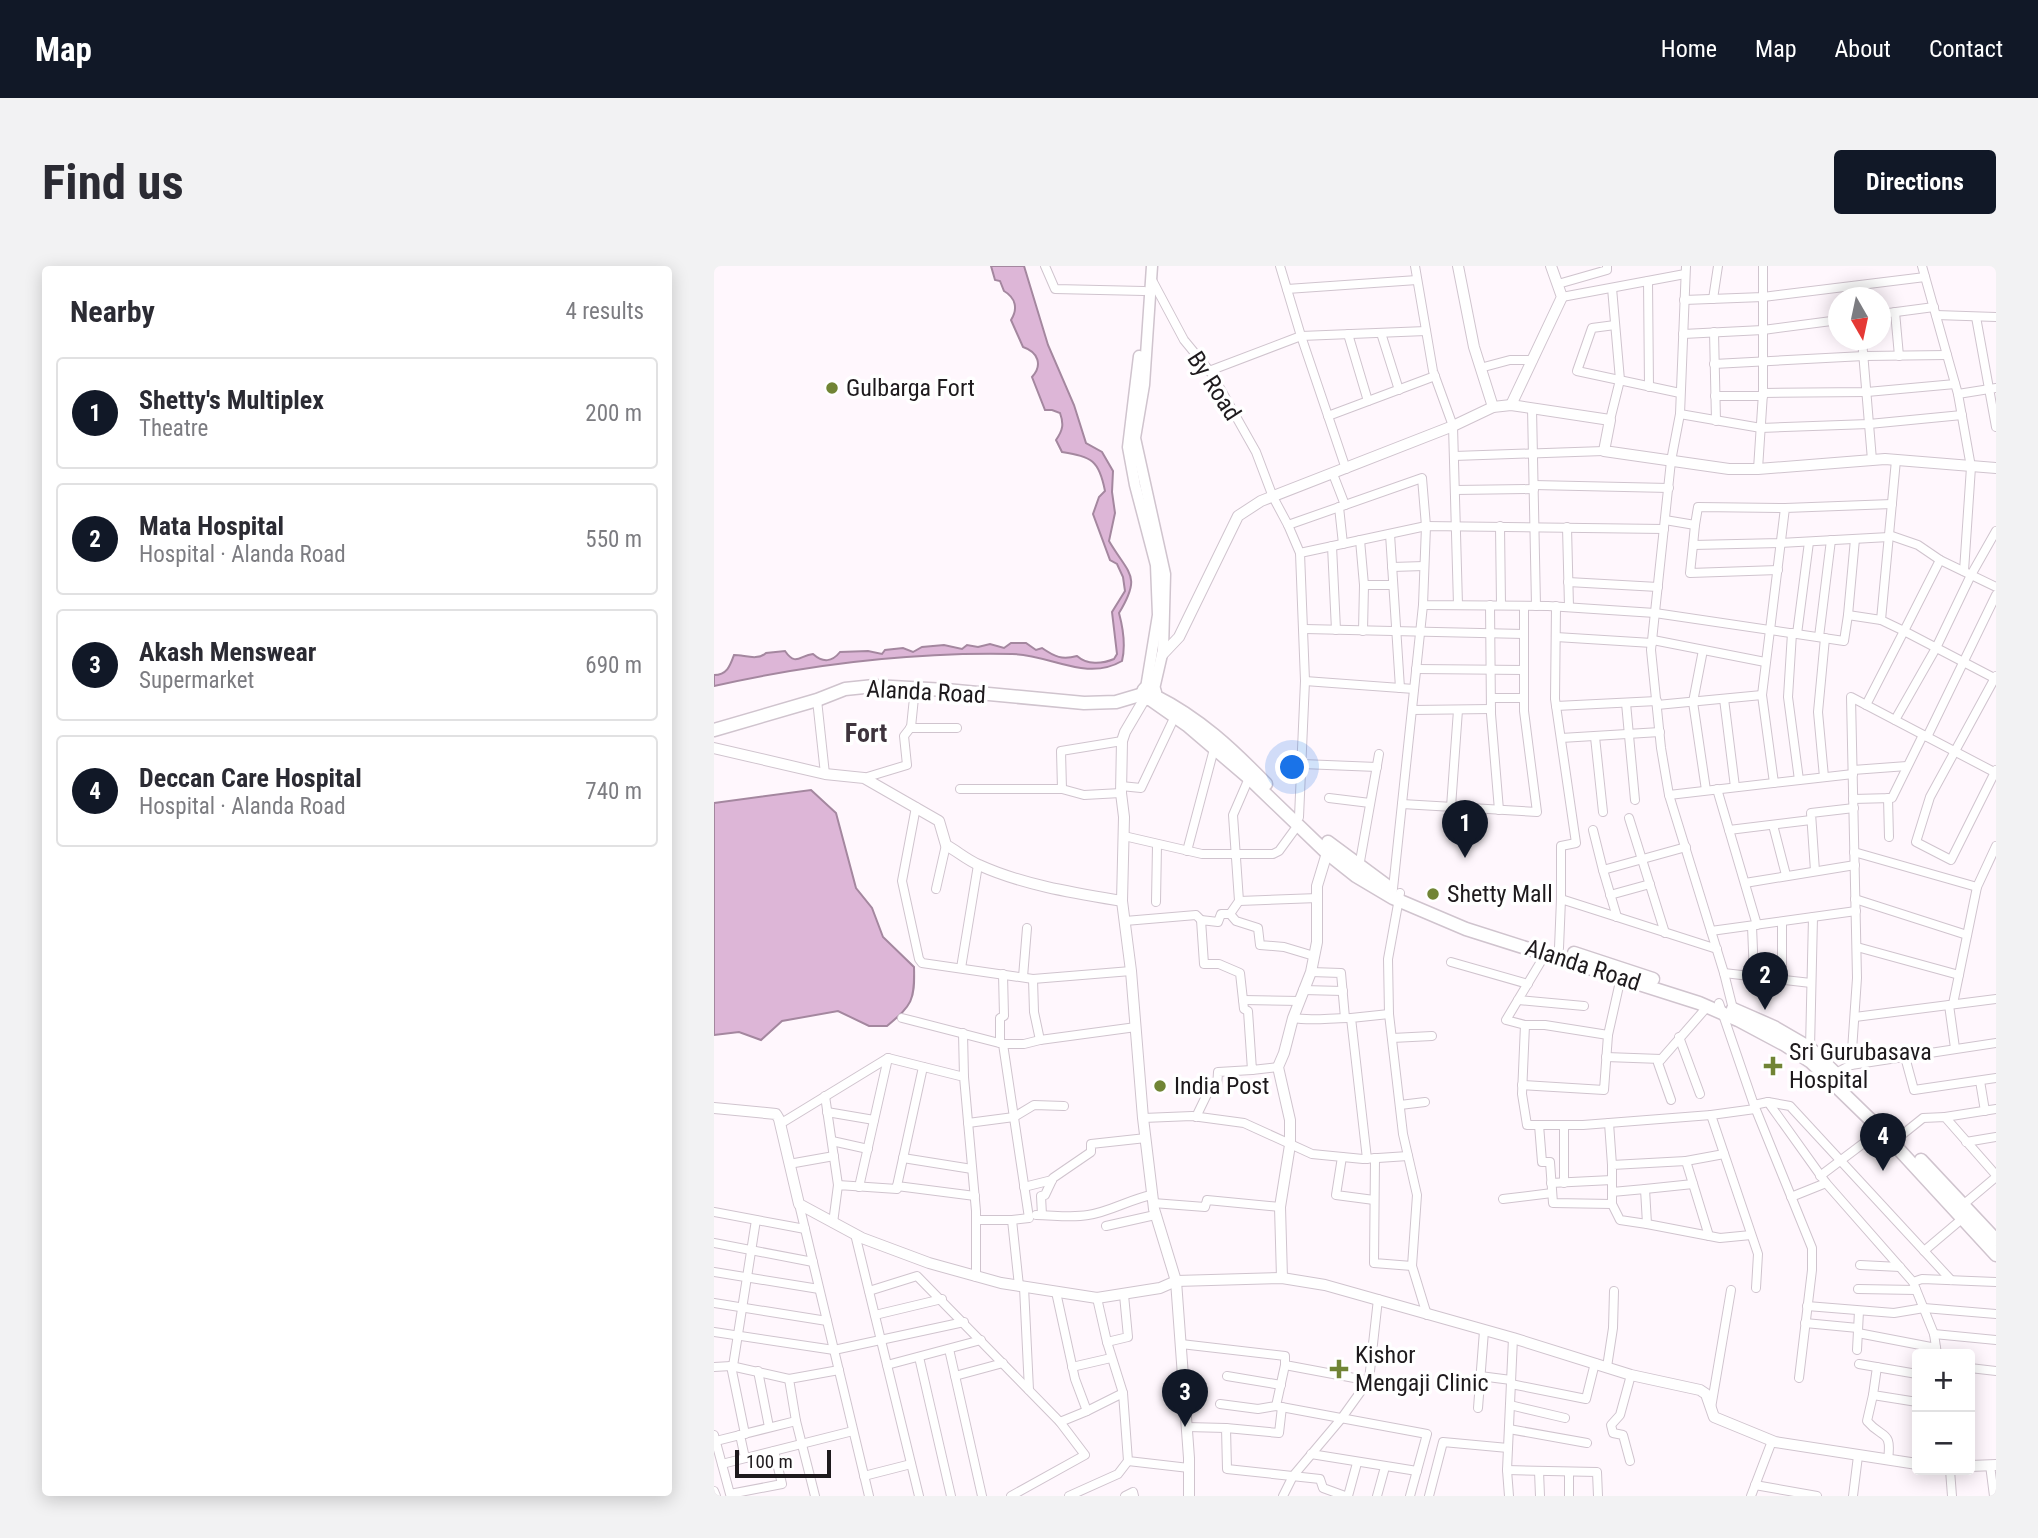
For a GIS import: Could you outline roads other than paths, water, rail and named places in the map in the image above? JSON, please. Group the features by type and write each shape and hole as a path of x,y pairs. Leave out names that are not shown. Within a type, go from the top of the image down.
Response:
{"main road":[{"path":"1145,266 1141,342 1128,447 1156,565 1158,615 1149,694"},
{"path":"1149,694 1162,655 1166,606 1164,564 1135,438 1143,395 1151,272"},
{"name":"Alanda Road","path":"714,730 817,701 845,689 915,688 1084,703 1116,702 1149,694 1229,746 1299,821"},
{"name":"Alanda Road","path":"1177,713 1214,749 1299,821 1356,876 1439,914 1546,953 1774,1027 1810,1048 1881,1130 1896,1140 1996,1255"},
{"name":"Alanda Road","path":"1334,854 1359,867 1396,895"},
{"name":"Alanda Road","path":"1439,914 1559,948 1723,1010 1785,1045 1831,1075 1964,1204 1996,1240"}],"street":[{"path":"1045,266 1055,289 1144,291"},
{"path":"1280,266 1346,469"},
{"path":"1415,266 1435,376 1453,426 1458,605"},
{"path":"1458,266 1474,347 1493,407"},
{"path":"1511,405 1562,297 1551,266"},
{"path":"1558,284 1608,270 1607,266"},
{"path":"1713,299 1718,266"},
{"path":"1758,469 1763,394 1763,266"},
{"path":"1922,266 1958,394 1971,467 1967,573"},
{"path":"1562,297 1648,281 1685,270 1680,414 1671,461 1652,642 1657,703 1669,795 1724,972 1723,1010 1755,1107 1812,1248 1799,1378"},
{"name":"By Road","path":"1151,272 1184,340 1209,371 1256,452 1273,497 1300,553 1305,681 1299,821"},
{"path":"1684,300 1763,297 1925,277"},
{"path":"1287,289 1417,280"},
{"path":"1648,281 1649,387"},
{"path":"1604,451 1620,380 1612,288"},
{"path":"1891,313 1935,311 1996,317"},
{"path":"1895,312 1899,356"},
{"path":"1976,317 1992,389 1996,427"},
{"path":"1683,334 1763,330 1828,321"},
{"path":"1615,326 1592,328 1577,371 1681,393"},
{"path":"1209,371 1301,337 1426,331"},
{"path":"1714,332 1716,421"},
{"path":"1381,333 1399,390"},
{"path":"1348,334 1368,401"},
{"path":"1863,350 1872,460"},
{"path":"1714,363 1947,355"},
{"path":"1480,368 1510,360 1533,359"},
{"path":"1328,416 1435,376"},
{"path":"1715,396 1867,392 1955,384"},
{"path":"1958,394 1992,389"},
{"path":"1162,655 1179,637 1238,516 1261,501 1453,426 1493,407 1511,405 1610,420"},
{"path":"1532,408 1536,606"},
{"path":"1680,414 1761,428 1869,424 1962,415"},
{"path":"1454,456 1604,451 1729,469 1872,460 1996,468"},
{"path":"1881,620 1896,460"},
{"path":"1334,474 1342,506 1343,544"},
{"path":"1288,525 1422,478 1426,526 1423,605 1388,959 1390,1014 1400,1105 1417,1195 1412,1266 1427,1315"},
{"path":"1455,490 1534,487 1669,488"},
{"path":"1778,570 1690,573 1698,507 1785,508 1892,504"},
{"path":"1774,783 1762,695 1785,508"},
{"path":"1300,553 1426,526 1695,525"},
{"path":"1500,526 1501,606"},
{"path":"1567,527 1569,607"},
{"path":"1895,720 1936,648 1967,573 1996,531"},
{"path":"1390,534 1400,688"},
{"path":"1693,545 1809,542 1889,536 1918,545 1940,560 1996,587"},
{"path":"1423,605 1556,606 1655,613 1844,641 1855,539"},
{"path":"1360,540 1364,585 1363,631"},
{"path":"1824,777 1818,712 1831,540"},
{"path":"1799,780 1788,698 1794,633 1809,542"},
{"path":"1332,546 1336,630"},
{"path":"1866,705 1940,560"},
{"path":"1392,567 1424,566"},
{"path":"1568,582 1658,587"},
{"path":"1364,585 1392,585"},
{"path":"1815,871 1811,813 1892,798 1996,595"},
{"path":"1490,606 1491,709 1499,810"},
{"path":"1402,804 1537,812 1524,698 1524,606"},
{"path":"1556,606 1556,706 1576,843 1561,846 1559,948"},
{"path":"1848,615 1881,620 1996,678 1954,751 1930,797 1916,842 1951,860 1996,772 1954,751 1851,697 1857,947 1851,1065"},
{"path":"1305,629 1524,634"},
{"path":"1556,637 1652,642 1765,662"},
{"path":"1703,650 1693,702 1706,790"},
{"path":"1416,668 1524,670"},
{"path":"1305,681 1414,689"},
{"path":"714,748 825,774 864,778 907,765 904,736 910,728 915,688"},
{"path":"1149,694 1122,741 1122,901 1155,1215 1176,1281 1187,1427 1189,1496"},
{"path":"1556,706 1693,702 1762,695"},
{"path":"1491,698 1524,698"},
{"path":"1724,699 1735,787"},
{"path":"817,701 825,774"},
{"path":"1626,703 1635,800"},
{"path":"1412,710 1491,709"},
{"path":"1451,807 1458,710"},
{"path":"960,789 1062,789 1084,796 1141,788 1177,713"},
{"path":"910,728 957,728"},
{"path":"1561,738 1660,732"},
{"path":"1595,737 1603,812"},
{"path":"1062,789 1062,751 1122,741"},
{"path":"1187,851 1214,749"},
{"path":"1359,867 1378,754"},
{"path":"1302,764 1377,767"},
{"path":"1669,795 1907,766"},
{"path":"864,778 939,821 946,845 936,889"},
{"path":"1230,915 1239,901 1233,815 1249,778"},
{"path":"1717,789 1755,925 1754,976"},
{"path":"1329,798 1370,803"},
{"path":"1888,799 1889,836"},
{"path":"916,807 902,884 922,963 1033,979 1131,971"},
{"path":"1629,818 1665,933"},
{"path":"1729,830 1811,820"},
{"path":"1124,836 1202,854 1276,853 1299,821"},
{"path":"1773,825 1786,875"},
{"path":"1593,830 1617,917"},
{"path":"946,845 978,865 1077,894 1122,901"},
{"path":"1156,902 1157,845"},
{"path":"1955,1048 1951,1004 1977,887 1996,846"},
{"path":"1603,870 1686,847"},
{"path":"1854,852 1977,887"},
{"path":"1282,1278 1280,1208 1290,1145 1290,1120 1278,1067 1311,972 1317,886 1334,854"},
{"path":"961,968 978,865"},
{"path":"1745,883 1855,865"},
{"path":"1610,895 1650,884"},
{"path":"1239,901 1318,898"},
{"path":"1561,899 1717,949"},
{"path":"1856,899 1967,935"},
{"path":"1712,932 1856,911"},
{"path":"1125,921 1196,915 1201,920 1218,922 1221,914 1230,915 1236,921 1258,928 1260,945 1284,947 1314,956"},
{"path":"1810,1048 1812,917"},
{"path":"1201,920 1203,964 1219,964 1240,973 1244,1009 1248,1011 1252,1070"},
{"path":"1782,922 1782,980"},
{"path":"1023,977 1027,928"},
{"path":"1857,947 1959,975"},
{"path":"1546,953 1506,1020 1525,1025 1545,1025 1608,1035"},
{"path":"1451,962 1528,984"},
{"path":"1311,972 1341,973 1371,1159 1374,1262 1412,1266"},
{"path":"1724,972 1811,983"},
{"path":"976,1220 1029,1218 1001,1043 1000,1018 1004,1016 1003,974"},
{"path":"1522,1085 1604,1090 1608,1035 1621,977"},
{"path":"1033,979 1034,1012 1040,1040"},
{"path":"1303,990 1343,991"},
{"path":"1855,1017 1996,999"},
{"path":"1243,1000 1300,1001"},
{"path":"1518,1000 1584,1006"},
{"path":"1671,1100 1658,1063 1679,1037 1723,1010"},
{"path":"1293,1018 1306,1020 1390,1014"},
{"path":"902,1018 1001,1043 1024,1044 1136,1027"},
{"path":"1525,1025 1522,1085 1527,1125 1609,1123 1711,1115 1768,1102 1790,1106 1951,1280"},
{"path":"962,1033 975,1196 976,1278"},
{"path":"1392,1038 1432,1036"},
{"path":"1679,1037 1700,1094"},
{"path":"1831,1075 1851,1065 1996,1043"},
{"path":"1905,1056 1914,1090 1996,1078"},
{"path":"1606,1057 1661,1059"},
{"path":"780,1124 888,1058 964,1077"},
{"path":"859,1187 888,1058"},
{"path":"838,1185 897,1189 923,1067"},
{"path":"1196,1117 1210,1088 1217,1088 1218,1072 1278,1067"},
{"path":"1980,1082 1985,1111"},
{"path":"825,1096 838,1185 833,1223"},
{"path":"1400,1105 1425,1102"},
{"path":"1768,1102 1823,1180 1915,1286 1934,1334 1936,1349"},
{"path":"968,1122 1014,1117 1034,1105 1064,1106"},
{"path":"714,1108 776,1114 780,1124 869,1496"},
{"path":"1896,1140 1923,1118 1996,1109"},
{"path":"827,1112 874,1120"},
{"path":"1711,1115 1758,1254 1756,1289"},
{"path":"1143,1118 1196,1117 1244,1123 1312,1154 1371,1159 1408,1157"},
{"path":"1945,1117 1995,1173 1964,1204"},
{"path":"1609,1123 1612,1204 1620,1220 1720,1238 1751,1235"},
{"path":"1539,1125 1542,1163 1550,1161 1553,1203 1612,1204"},
{"path":"1564,1125 1564,1183"},
{"path":"1791,1197 1823,1180 1881,1130"},
{"path":"1966,1142 1996,1137"},
{"path":"1024,1186 1052,1180 1091,1152 1091,1144 1146,1138"},
{"path":"832,1141 868,1149"},
{"path":"1612,1165 1686,1161 1724,1154"},
{"path":"789,1164 834,1156"},
{"path":"1342,1157 1336,1195 1374,1200"},
{"path":"903,1158 972,1169"},
{"path":"1686,1161 1709,1236"},
{"path":"1042,1215 1041,1196 1045,1195 1052,1180"},
{"path":"1551,1183 1612,1180"},
{"path":"1612,1192 1693,1184"},
{"path":"897,1186 975,1196"},
{"path":"1645,1189 1647,1224"},
{"path":"1503,1199 1552,1193"},
{"path":"1028,1215 1087,1215 1108,1210 1137,1197 1205,1207 1206,1200 1280,1208"},
{"path":"799,1204 855,1234 919,1259 976,1278 1056,1292 1097,1298 1160,1288 1176,1281 1282,1278 1325,1285 1513,1338 1631,1375 1704,1391 1711,1411 1718,1420 1772,1441 1912,1463"},
{"path":"714,1212 805,1229"},
{"path":"1106,1226 1155,1215"},
{"path":"1924,1251 1963,1218"},
{"path":"745,1458 732,1366 756,1220"},
{"path":"1012,1220 1021,1286 1029,1390"},
{"path":"855,1234 919,1496"},
{"path":"714,1243 813,1262"},
{"path":"917,1276 919,1259"},
{"path":"1860,1265 1900,1267"},
{"path":"714,1272 819,1289"},
{"path":"869,1291 917,1276"},
{"path":"917,1276 1060,1422 1085,1455 1011,1496"},
{"path":"1858,1289 1915,1286 1922,1279 1996,1282"},
{"path":"1711,1411 1731,1290"},
{"path":"1607,1367 1613,1328 1614,1291"},
{"path":"1056,1292 1072,1367 1087,1411"},
{"path":"1107,1342 1128,1337 1124,1295"},
{"path":"1069,1496 1118,1474 1128,1461 1123,1393 1111,1358 1097,1298"},
{"path":"875,1315 942,1299"},
{"path":"1283,1496 1293,1476 1341,1419 1368,1380 1378,1299"},
{"path":"714,1303 827,1321"},
{"path":"1808,1306 1894,1313 1924,1308 1996,1314"},
{"path":"1857,1350 1859,1311"},
{"path":"714,1332 834,1350 964,1322"},
{"path":"1805,1323 1858,1330 1929,1349"},
{"path":"1478,1408 1484,1331"},
{"path":"1934,1334 1996,1340"},
{"path":"1509,1496 1507,1470 1513,1338"},
{"path":"887,1365 981,1340"},
{"path":"1181,1344 1285,1356 1279,1433 1187,1427"},
{"path":"949,1349 982,1496"},
{"path":"919,1357 951,1496"},
{"path":"1072,1367 1111,1358"},
{"path":"955,1376 1003,1363"},
{"path":"1480,1376 1586,1399 1595,1363"},
{"path":"1859,1364 1912,1373"},
{"path":"1285,1365 1413,1389"},
{"path":"714,1367 732,1366 789,1379 839,1370"},
{"path":"1877,1367 1867,1421 1888,1438 1888,1460"},
{"path":"1975,1369 1996,1371"},
{"path":"758,1371 769,1427"},
{"path":"1630,1461 1623,1435 1613,1433 1611,1425 1620,1415 1631,1375"},
{"path":"1227,1376 1281,1385"},
{"path":"789,1379 815,1496"},
{"path":"1060,1422 1123,1393"},
{"path":"1873,1395 1912,1401"},
{"path":"1220,1404 1258,1409 1279,1407 1427,1434 1410,1496"},
{"path":"1510,1405 1565,1418"},
{"path":"774,1451 782,1484 730,1494 722,1464 716,1453 715,1438 743,1435 796,1420"},
{"path":"1226,1428 1227,1469 1320,1479 1323,1488 1347,1496 1357,1463"},
{"path":"1509,1429 1587,1443"},
{"path":"722,1464 853,1431"},
{"path":"1751,1496 1772,1441"},
{"path":"1429,1496 1443,1442 1508,1448"},
{"path":"1311,1454 1417,1471"},
{"path":"1853,1496 1858,1455"},
{"path":"1128,1461 1189,1468"},
{"path":"864,1476 911,1464"},
{"path":"1975,1466 1993,1465 1994,1496"},
{"path":"1377,1496 1385,1467"},
{"path":"1507,1470 1597,1472 1598,1496"},
{"path":"1539,1471 1540,1496"},
{"path":"1569,1472 1569,1496"},
{"path":"1950,1475 1952,1496"},
{"path":"1755,1485 1817,1496"},
{"path":"714,1491 716,1496"},
{"path":"1125,1496 1133,1492 1134,1496"}],"place":[{"name":"Gulbarga Fort","path":"832,388"},
{"name":"Shetty's Multiplex","path":"1465,858"},
{"name":"Shetty Mall","path":"1433,894"},
{"name":"Mata Hospital","path":"1765,1010"},
{"name":"Sri Gurubasava Hospital","path":"1773,1066"},
{"name":"India Post","path":"1160,1086"},
{"name":"Deccan Care Hospital","path":"1883,1171"},
{"name":"Kishor Mengaji Clinic","path":"1339,1369"},
{"name":"Akash Menswear","path":"1185,1427"}],"district":[{"name":"Fort","path":"866,733"}]}
